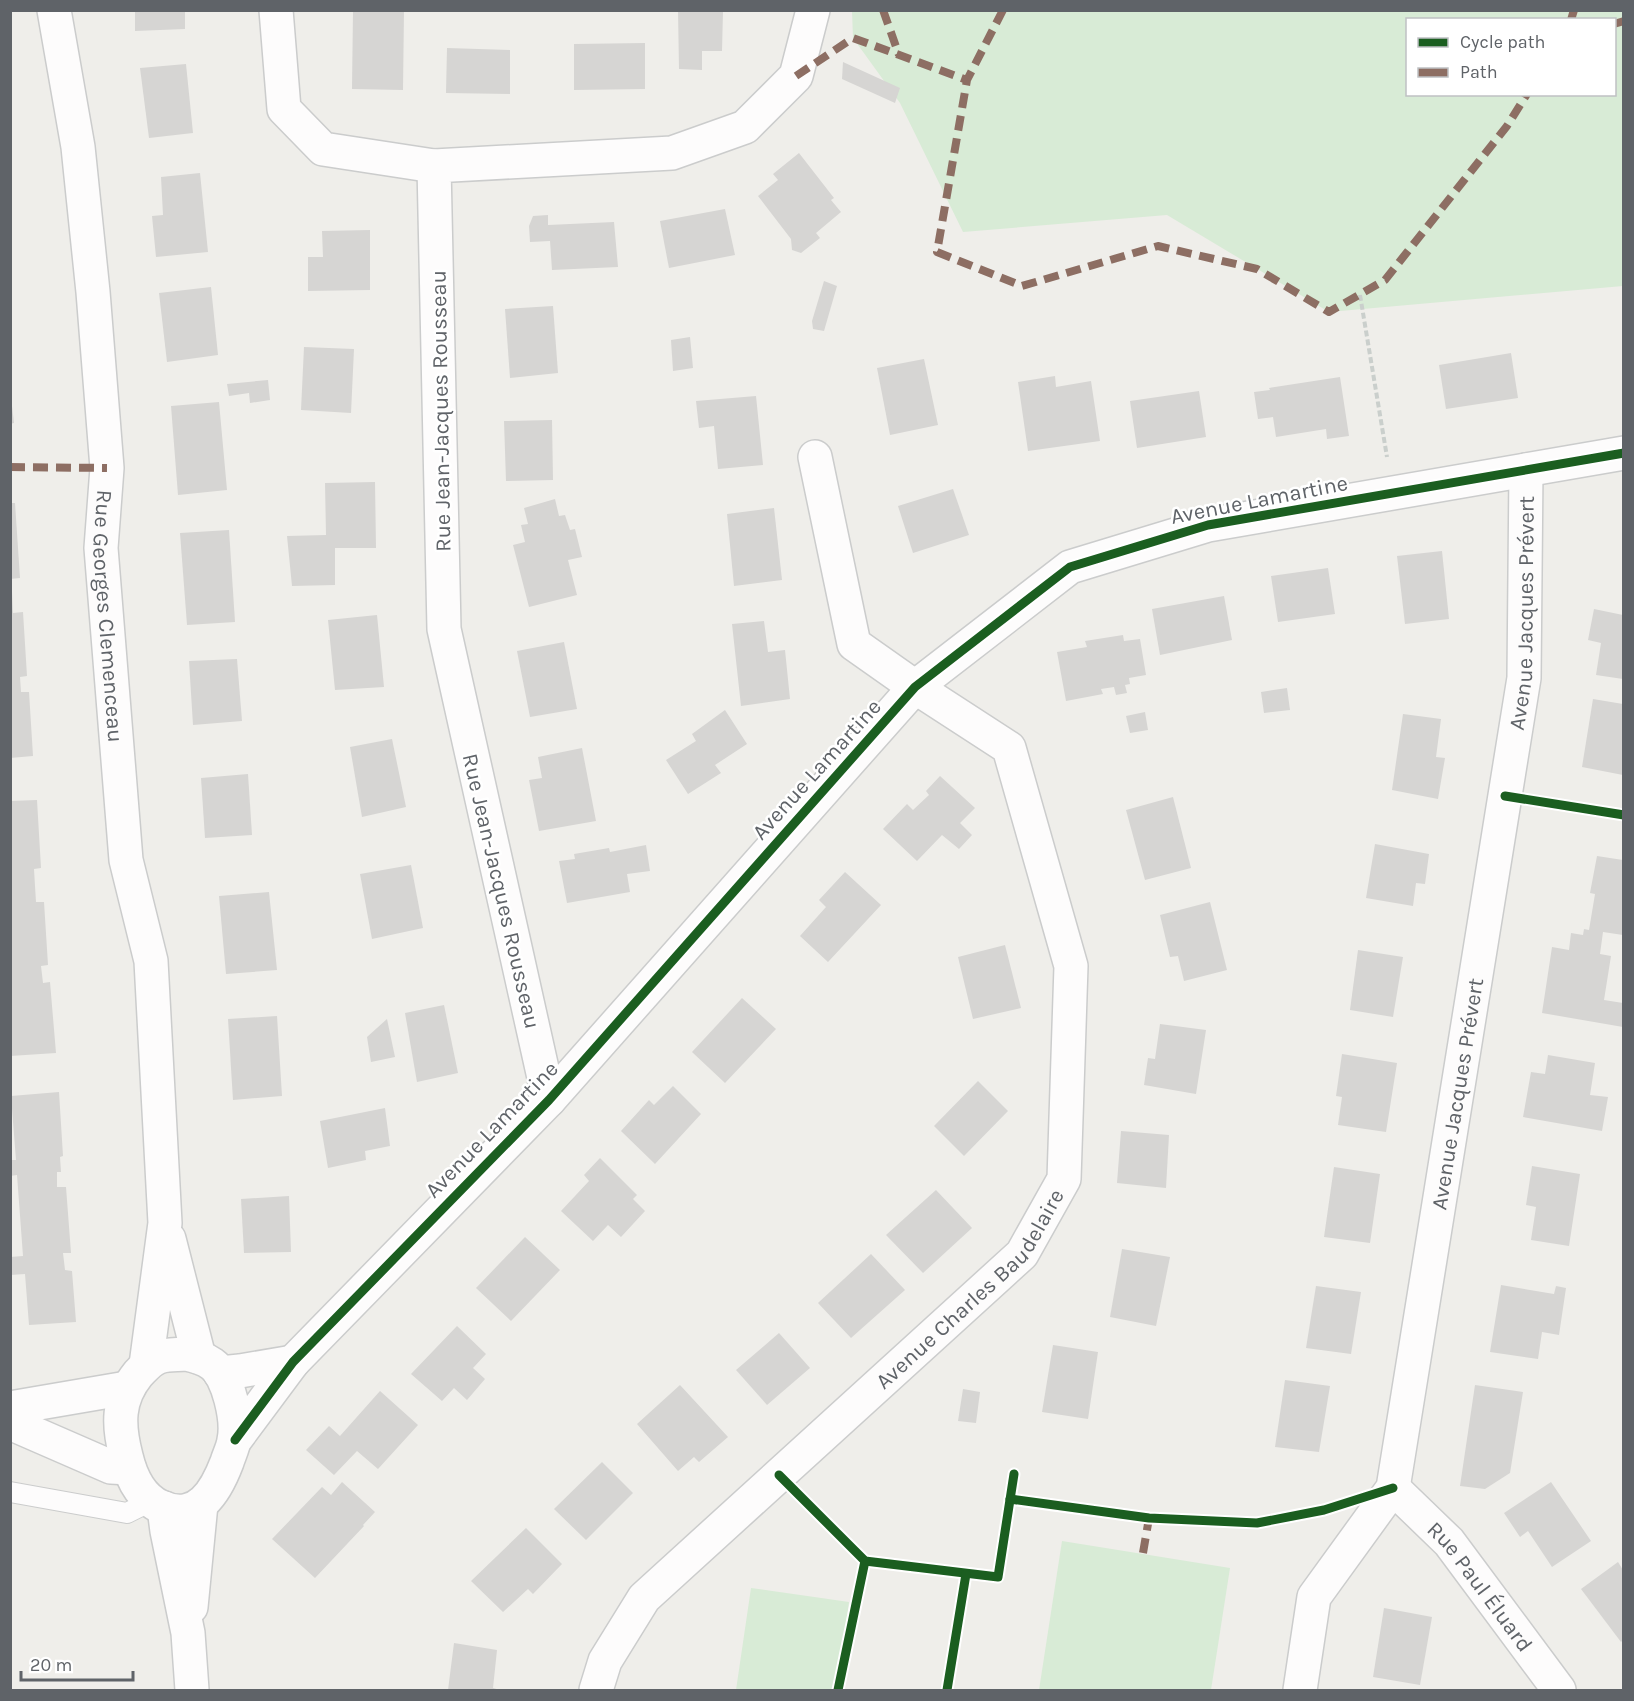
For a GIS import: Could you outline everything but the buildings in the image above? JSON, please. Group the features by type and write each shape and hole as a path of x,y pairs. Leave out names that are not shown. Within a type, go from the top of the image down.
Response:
{"street":[{"name":"Rue Georges Clemenceau","path":"54,10 78,147 93,292 107,468 101,548 126,860 151,961 165,1223 137,1376 120,1414 123,1444 129,1468 136,1484 158,1505 188,1633 192,1690"},
{"path":"276,10 284,109 323,149 434,166 672,153 745,126 796,76 813,10"},
{"name":"Rue Jean-Jacques Rousseau","path":"434,166 444,629 549,1100"},
{"name":"Avenue Lamartine","path":"235,1440 293,1362 549,1100 915,687 1070,567 1208,525 1623,453"},
{"name":"Avenue Charles Baudelaire","path":"596,1690 605,1661 644,1598 1022,1254 1064,1179 1071,966 1010,747 915,687 854,644 815,457"},
{"name":"Avenue Jacques Prévert","path":"1300,1690 1314,1597 1393,1488 1524,678 1526,470"},
{"name":"Rue Georges Clemenceau","path":"165,1223 210,1365 231,1397 235,1440 216,1485 208,1499 201,1504 188,1633"},
{"path":"10,1408 137,1376 158,1357 186,1354 210,1365 240,1371 293,1362"},
{"path":"10,1423 111,1467 129,1468"},
{"name":"Rue Paul Éluard","path":"1393,1488 1449,1542 1559,1690"},
{"path":"158,1505 180,1512 201,1504"}],"lane":[{"path":"10,1492 127,1513 158,1505"}],"path":[{"path":"1360,295 1393,493"}],"green space":[{"path":"852,11 1623,11 1623,286 1329,312 1167,215 963,232 900,103 853,38"},
{"path":"1062,1541 1230,1568 1211,1690 1039,1690"},
{"path":"751,1588 849,1602 837,1690 736,1690"}],"marked path":[{"path":"883,10 899,55"},
{"path":"1003,10 967,80 937,252 1022,286 1158,246 1257,269 1329,312 1385,280 1507,126 1526,96"},
{"path":"1572,18 1574,10"},
{"path":"1616,23 1624,21"},
{"path":"796,76 853,38 967,80"},
{"path":"10,467 107,468"},
{"path":"1143,1553 1149,1518"}],"cycle path":[{"path":"235,1440 293,1362 549,1100 915,687 1070,567 1208,525 1624,453"},
{"path":"1505,796 1624,815"},
{"path":"779,1475 865,1561 998,1577 1014,1474"},
{"path":"1010,1499 1149,1518 1257,1523 1324,1510 1393,1488"},
{"path":"838,1690 865,1561"},
{"path":"947,1690 966,1574"}]}
